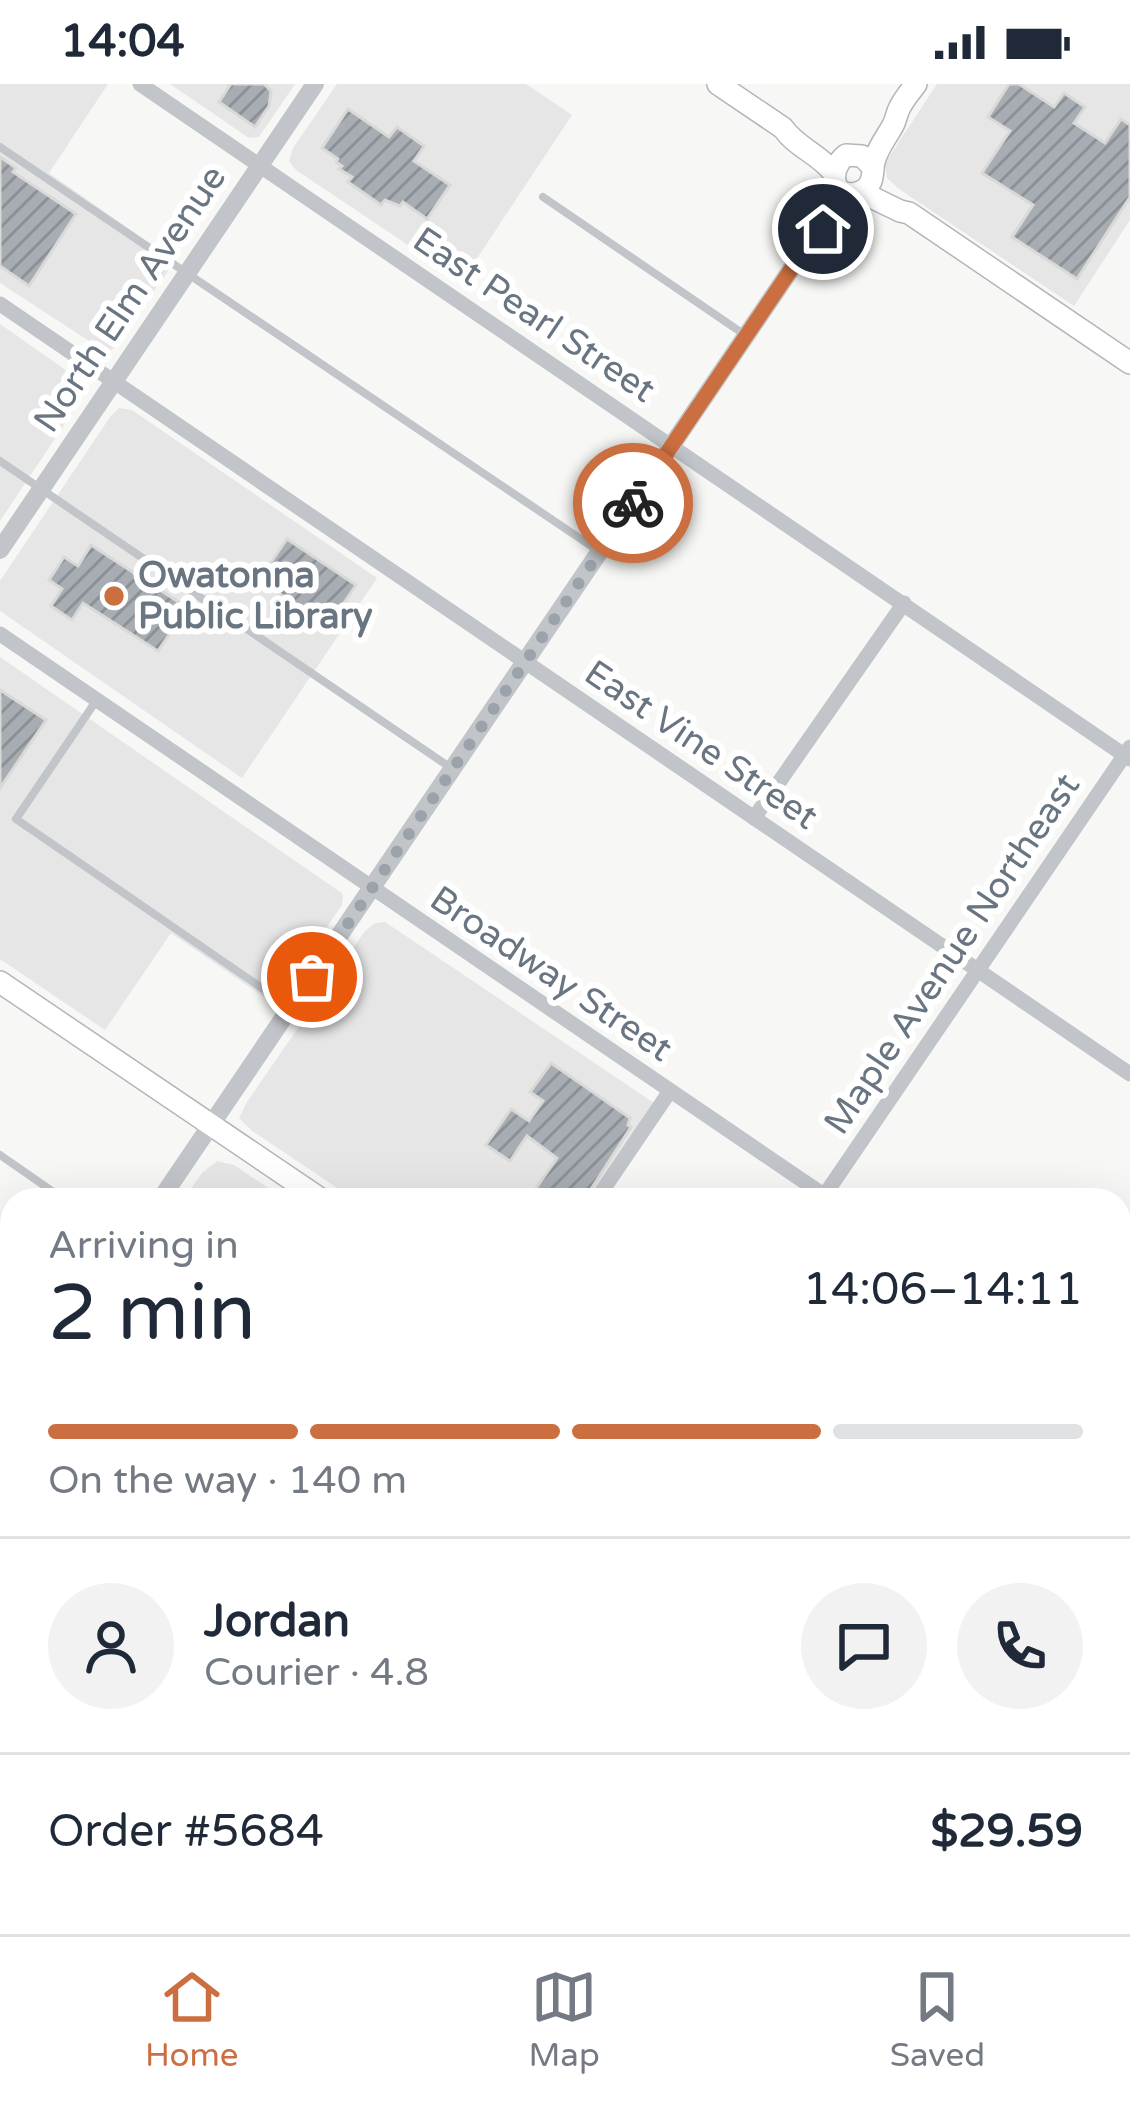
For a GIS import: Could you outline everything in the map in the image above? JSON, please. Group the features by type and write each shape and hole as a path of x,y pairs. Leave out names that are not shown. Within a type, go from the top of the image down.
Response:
{"main road":[{"path":"718,84 783,128 794,129 908,213 1130,362"},
{"path":"854,174 896,121 916,84"},
{"path":"0,982 304,1188"}],"street":[{"name":"East Pearl Street","path":"140,84 1128,754"},
{"name":"North Elm Avenue","path":"0,550 315,84"},
{"path":"168,1188 854,174"},
{"name":"East Vine Street","path":"0,304 1130,1074"},
{"path":"754,818 904,603"},
{"name":"Broadway Street","path":"0,634 813,1188"},
{"name":"Maple Avenue Northeast","path":"835,1188 1128,754"},
{"path":"604,1188 670,1091"}],"lane":[{"path":"0,147 599,552"},
{"path":"543,197 746,336"},
{"path":"0,461 453,769"},
{"path":"95,701 16,819 291,1007"},
{"path":"0,1155 48,1188"}],"shaded area":[{"path":"0,84 108,84 49,173 175,261 109,354 0,283"},
{"path":"170,84 295,84 259,137 249,138"},
{"path":"337,84 526,84 572,115 462,281 289,161"},
{"path":"937,84 1130,84 1130,220 1074,306 887,178 885,163"},
{"path":"0,324 87,385 0,521"},
{"path":"119,408 132,410 377,578 242,778 0,611 0,581"},
{"path":"0,657 343,894 342,905 274,1004 171,933 105,1030 0,959"},
{"path":"385,922 657,1105 601,1188 337,1188 239,1118 365,931"},
{"path":"217,1161 234,1165 268,1188 191,1188"}],"building":[{"path":"231,84 264,84 271,91 269,106 255,127 219,102"},
{"path":"1009,84 1019,84 1054,107 1064,93 1085,107 1074,123 1105,143 1121,119 1130,125 1130,197 1077,279 1012,237 1033,205 982,173 1010,131 988,117"},
{"path":"348,109 389,137 397,127 424,146 414,161 450,185 427,219 403,202 400,206 385,200 381,205 348,182 352,177 322,148"},
{"path":"0,157 16,168 13,172 76,214 29,286 0,266"},
{"path":"287,539 356,585 328,626 259,580"},
{"name":"Owatonna Public Library","path":"91,545 183,605 158,651 83,603 72,620 51,606 62,589 49,580 64,557 78,566"},
{"path":"0,690 46,720 0,788"},
{"path":"551,1063 630,1118 631,1127 592,1188 536,1188 557,1158 527,1136 510,1161 486,1145 511,1109 529,1121 543,1101 530,1092"}],"way so far":[{"path":"312,977 633,503"}],"place":[{"name":"Owatonna Public Library","path":"114,596"}],"route":[{"path":"633,503 815,234 823,229"}]}
